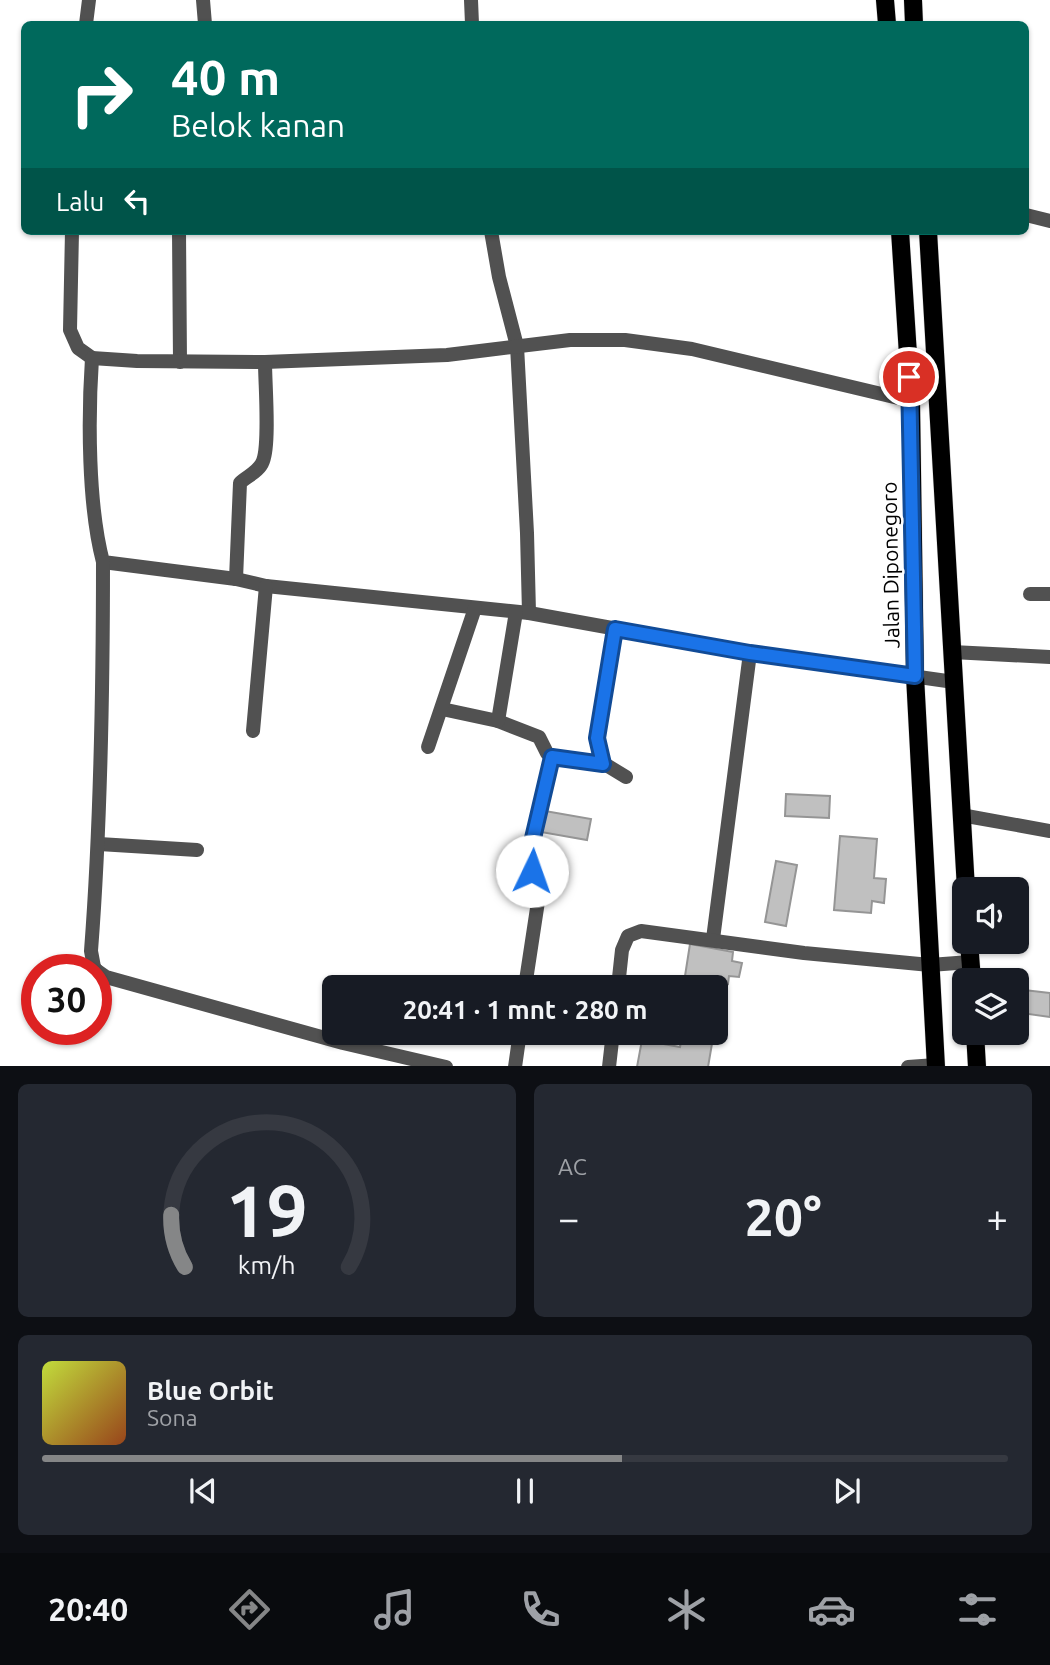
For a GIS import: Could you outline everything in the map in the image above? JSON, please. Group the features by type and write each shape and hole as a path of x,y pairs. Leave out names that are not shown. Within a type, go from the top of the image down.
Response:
{"main road":[{"path":"885,0 887,21"},
{"path":"913,0 914,21"},
{"name":"Jalan Diponegoro","path":"900,235 911,401 915,676 936,1066"},
{"path":"928,235 965,877"},
{"path":"976,1045 977,1066"}],"street":[{"path":"86,21 89,0"},
{"path":"203,0 205,21"},
{"path":"471,0 472,21"},
{"path":"1029,216 1050,221"},
{"path":"72,235 70,330 78,348 92,358 265,362 447,355 570,340 625,340 692,349 911,401"},
{"path":"179,235 180,362"},
{"path":"492,235 499,277 517,346 527,533 522,612 498,721"},
{"path":"91,954 103,724 103,562 97,540 91,459 92,358"},
{"path":"236,579 240,483 256,472 263,462 265,362"},
{"path":"103,562 236,579 266,586 522,612 750,653 954,682"},
{"path":"253,730 266,586"},
{"path":"1030,594 1050,593"},
{"path":"428,747 475,608"},
{"path":"603,764 597,738 615,629"},
{"path":"952,652 1050,657"},
{"path":"713,939 750,653"},
{"path":"442,709 498,721 539,737 552,757 530,851 539,895 527,975"},
{"path":"552,757 603,764 626,777"},
{"path":"961,816 1050,831"},
{"path":"99,844 197,850"},
{"path":"619,975 622,950 628,936 641,931 804,953 952,968"},
{"path":"112,979 343,1043 446,1066"},
{"path":"515,1066 518,1045"},
{"path":"609,1066 611,1045"},
{"path":"908,1066 936,1066"}],"building":[{"path":"786,794 830,796 829,818 785,816"},
{"path":"545,811 591,819 587,840 541,832"},
{"path":"840,836 877,839 874,878 886,879 884,903 872,901 871,913 834,910"},
{"path":"776,861 797,865 786,926 765,922"},
{"path":"690,944 733,952 732,961 742,963 739,977 729,976 728,984 728,975 685,975"},
{"path":"1029,991 1050,993 1050,1017 1029,1014"},
{"path":"641,1045 712,1045 708,1066 637,1066"}],"route":[{"path":"532,871 530,851 552,757 603,764 597,738 615,629 750,653 915,676 909,377"}]}
